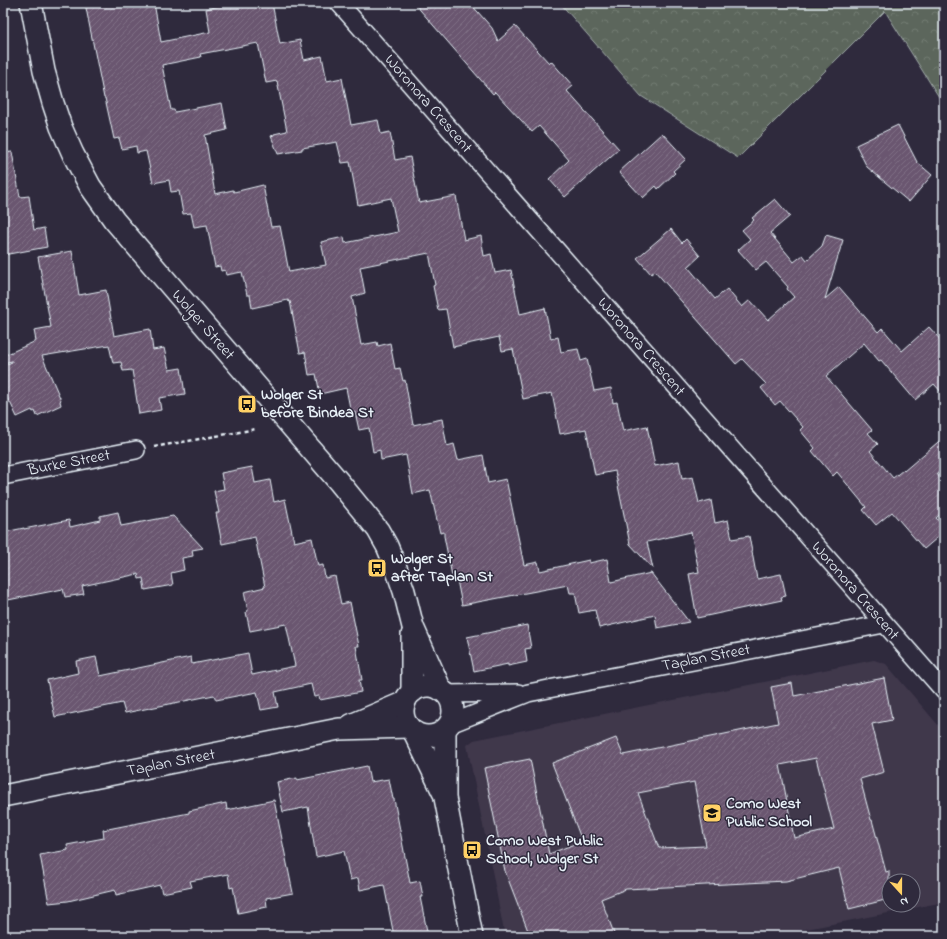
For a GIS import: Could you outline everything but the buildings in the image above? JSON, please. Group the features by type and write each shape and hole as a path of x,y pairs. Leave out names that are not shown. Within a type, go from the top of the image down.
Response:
{"street":[{"name":"Wolger Street","path":"31,3 44,71 53,103 73,154 90,186 114,220 339,482 378,530 395,565 404,591 412,627 444,692"},
{"name":"Woronora Crescent","path":"339,3 944,691"},
{"name":"Burke Street","path":"3,476 136,450"},
{"name":"Taplan Street","path":"448,726 528,693 884,624"},
{"name":"Wolger Street","path":"408,697 412,627"},
{"path":"445,798 412,729 405,721 403,709 408,697 423,687 435,687 444,692 452,705 453,711 448,726 445,798 472,936"},
{"name":"Taplan Street","path":"444,692 528,693"},
{"name":"Taplan Street","path":"339,729 408,697"},
{"path":"412,729 427,736 440,733 448,726"},
{"name":"Taplan Street","path":"3,796 339,729 412,729"}],"path":[{"path":"136,450 256,429"}],"shaded area":[{"name":"Como West Public School","path":"874,660 886,664 944,732 944,902 921,907 921,873 881,873 881,913 888,913 771,936 505,936 467,745 474,740"}],"green space":[{"path":"560,3 944,3 944,105 885,11 738,158 641,96"}],"place":[{"name":"Wolger St before Bindea St","path":"247,404"},
{"name":"Wolger St after Taplan St","path":"377,568"},
{"name":"Como West Public School","path":"712,813"},
{"name":"Como West Public School, Wolger St","path":"472,850"}]}
